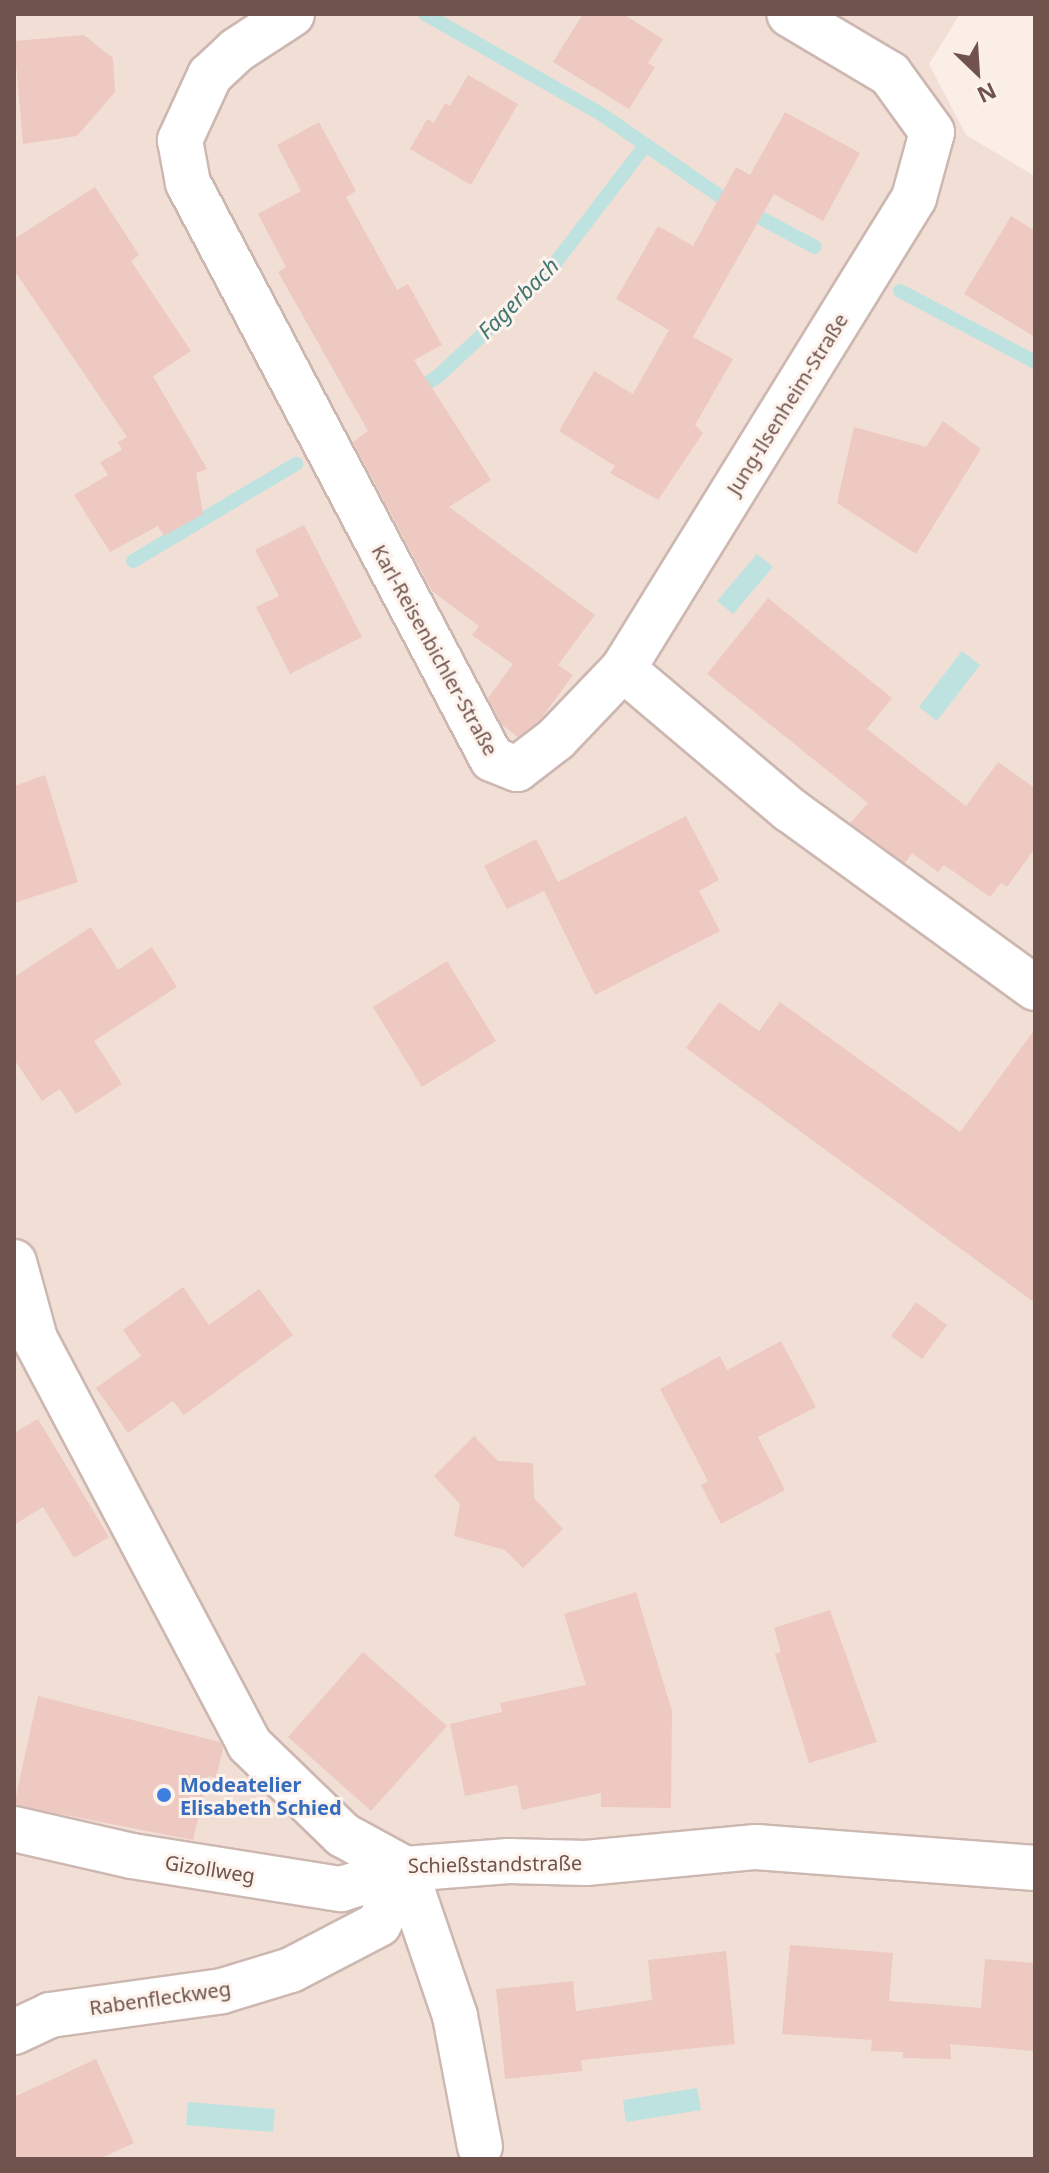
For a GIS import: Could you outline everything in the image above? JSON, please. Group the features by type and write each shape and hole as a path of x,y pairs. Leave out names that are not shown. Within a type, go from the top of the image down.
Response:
{"street":[{"name":"Karl-Reisenbichler-Straße","path":"292,14 222,61 201,91 180,140 188,183 492,759 517,769 536,758 623,669"},
{"name":"Jung-Ilsenheim-Straße","path":"623,669 914,198 932,132 890,74 789,14"},
{"path":"623,669 790,810 1035,988"},
{"name":"Schießstandstraße","path":"14,1262 35,1339 249,1744 343,1835 405,1869 509,1861 586,1863 756,1847 1035,1868"},
{"name":"Gizollweg","path":"14,1829 132,1856 341,1889 405,1869"},
{"path":"405,1869 455,2016 480,2147"},
{"name":"Rabenfleckweg","path":"14,2032 50,2015 222,1991 291,1970 379,1924 405,1869"}],"shaded area":[{"path":"14,14 960,14 929,64 966,135 1035,176 1035,2159 14,2159"}],"water":[{"path":"757,554 773,567 733,614 717,601"},
{"path":"962,651 980,665 937,721 919,707"},
{"path":"697,2088 701,2110 626,2122 623,2100"},
{"path":"188,2102 275,2109 273,2132 186,2125"}],"building":[{"path":"583,14 623,14 663,39 648,63 655,67 629,109 553,62"},
{"path":"84,35 113,58 115,92 77,136 23,144 14,41"},
{"path":"468,75 518,104 471,185 410,149 427,119 434,123 445,103 450,106"},
{"path":"785,112 860,153 823,221 774,194 693,337 733,359 695,425 703,433 658,500 610,473 615,466 559,431 594,371 633,394 669,330 616,299 658,226 693,246 736,167 750,175"},
{"path":"319,122 356,191 346,197 397,290 408,284 442,345 414,360 491,480 449,507 595,615 558,665 573,675 540,720 518,737 502,725 488,698 513,664 472,635 479,626 432,591 353,442 368,431 278,272 286,267 258,214 301,191 277,145"},
{"path":"95,187 139,255 131,261 191,351 153,376 207,469 196,473 203,514 164,536 158,526 110,552 74,495 108,475 100,462 122,450 118,442 127,437 14,270 14,239"},
{"path":"1011,216 1035,231 1035,337 964,294"},
{"path":"943,421 981,449 916,554 837,503 854,427 926,447"},
{"path":"304,525 362,637 290,674 256,607 279,596 255,550"},
{"path":"768,598 892,698 867,729 966,806 998,762 1035,788 1035,848 1007,887 1001,883 990,897 944,865 938,872 912,853 905,863 850,823 868,803 707,674"},
{"path":"45,775 78,882 14,903 14,786"},
{"path":"686,816 719,880 699,891 720,931 595,995 544,891 507,909 484,866 536,839 558,882"},
{"path":"91,927 118,970 152,947 177,987 94,1041 122,1084 76,1114 60,1089 42,1101 14,1059 14,977"},
{"path":"447,961 496,1041 422,1087 373,1007"},
{"path":"719,1002 759,1031 780,1002 960,1132 1035,1029 1035,1303 686,1048"},
{"path":"183,1287 209,1325 259,1289 293,1335 184,1415 173,1401 128,1433 96,1388 141,1356 123,1330"},
{"path":"916,1302 947,1325 922,1359 891,1336"},
{"path":"781,1341 816,1407 758,1437 785,1490 721,1524 701,1485 708,1481 660,1389 720,1356 727,1370"},
{"path":"38,1419 109,1537 74,1558 43,1507 14,1525 14,1433"},
{"path":"474,1436 498,1461 533,1463 534,1498 563,1529 523,1568 505,1550 454,1536 460,1504 434,1476"},
{"path":"636,1592 672,1711 671,1808 601,1807 601,1793 522,1810 517,1785 465,1796 450,1724 502,1712 500,1703 586,1685 564,1614"},
{"path":"830,1610 877,1742 809,1763 775,1654 781,1652 774,1628"},
{"path":"363,1652 447,1726 371,1811 288,1737"},
{"path":"38,1696 220,1742 223,1749 216,1778 208,1776 193,1840 14,1805"},
{"path":"790,1945 893,1953 889,2001 981,2008 985,1959 1035,1963 1035,2051 950,2044 951,2059 903,2058 903,2052 871,2051 872,2040 782,2034"},
{"path":"726,1951 735,2044 581,2060 582,2071 505,2079 496,1989 573,1981 576,2011 652,2000 648,1960"},
{"path":"96,2059 134,2143 99,2159 14,2159 14,2097"}],"waterway":[{"name":"Fagerbach","path":"425,14 601,114 721,197 815,247"},
{"name":"Fagerbach","path":"412,393 437,377 543,279 643,148"},
{"name":"Fagerbach","path":"900,291 1035,362"},
{"name":"Fagerbach","path":"133,561 296,464"}],"place":[{"name":"Modeatelier Elisabeth Schied","path":"164,1795"}]}
